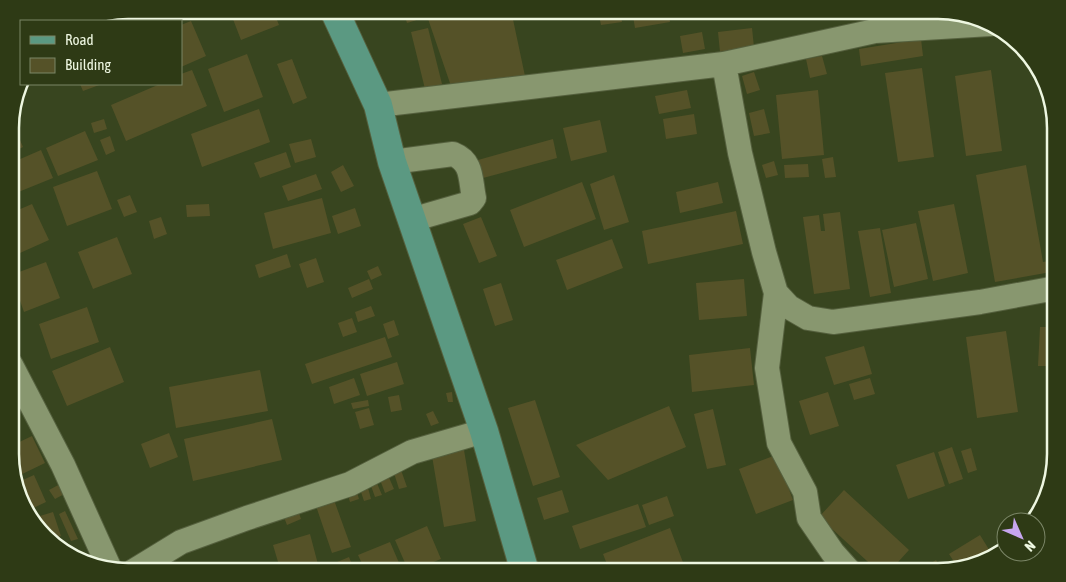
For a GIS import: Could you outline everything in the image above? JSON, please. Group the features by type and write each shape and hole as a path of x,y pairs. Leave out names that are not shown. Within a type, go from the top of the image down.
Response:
{"main road":[{"path":"338,19 378,105 392,162 484,431 522,563"}],"street":[{"path":"378,105 724,64 875,30 974,25"},
{"path":"724,64 740,153 776,293 766,368 779,444 806,492 809,518 842,563"},
{"path":"392,162 453,154 468,164 474,198 470,203 412,220"},
{"path":"776,293 789,307 808,318 833,322 980,302 1047,290"},
{"path":"19,380 63,465 106,561"},
{"path":"147,563 181,542 350,484 412,452 484,431"}],"building":[{"path":"233,19 277,19 279,25 241,40"},
{"path":"406,19 420,19 407,23"},
{"path":"428,19 513,19 525,76 453,92"},
{"path":"600,19 622,19 622,22 601,25"},
{"path":"634,19 670,19 670,22 635,28"},
{"path":"191,21 206,56 182,67 182,25"},
{"path":"428,28 442,84 425,89 411,32"},
{"path":"752,28 754,47 720,52 718,32"},
{"path":"702,32 705,49 683,53 680,36"},
{"path":"921,39 923,56 861,66 859,49"},
{"path":"247,54 263,97 224,112 208,69"},
{"path":"822,56 827,74 810,78 806,59"},
{"path":"292,59 307,98 293,104 277,64"},
{"path":"922,68 934,157 898,162 885,73"},
{"path":"192,70 207,106 126,141 111,105 158,85 182,85 182,74"},
{"path":"991,70 1002,151 966,156 955,76"},
{"path":"754,72 760,90 747,94 742,76"},
{"path":"80,85 99,85 83,91"},
{"path":"687,90 691,108 659,114 655,96"},
{"path":"818,90 824,155 782,159 776,95"},
{"path":"259,109 270,142 202,167 191,134"},
{"path":"764,109 770,133 754,136 749,113"},
{"path":"694,114 697,134 666,139 663,119"},
{"path":"104,119 107,129 94,133 91,123"},
{"path":"600,120 607,152 571,161 563,128"},
{"path":"85,131 98,160 58,176 46,148"},
{"path":"110,136 115,151 106,155 100,140"},
{"path":"19,138 23,147 19,149"},
{"path":"311,139 316,157 295,163 289,144"},
{"path":"553,139 557,158 483,178 478,160"},
{"path":"41,150 53,178 19,192 19,160"},
{"path":"286,152 291,167 260,178 254,163"},
{"path":"833,157 836,177 825,178 822,159"},
{"path":"774,161 778,175 766,178 762,165"},
{"path":"808,164 809,177 785,178 784,165"},
{"path":"343,165 354,186 341,192 331,172"},
{"path":"1026,165 1043,262 1047,261 1047,273 995,282 976,175"},
{"path":"97,171 112,209 67,226 53,187"},
{"path":"316,174 322,189 288,201 282,186"},
{"path":"614,175 629,222 604,230 590,184"},
{"path":"582,182 596,219 524,247 510,210"},
{"path":"718,182 723,203 680,213 676,192"},
{"path":"130,195 137,212 124,217 117,200"},
{"path":"322,198 331,233 273,249 264,213"},
{"path":"32,204 49,240 19,253 19,210"},
{"path":"209,204 210,216 187,217 186,205"},
{"path":"954,204 968,273 933,281 918,211"},
{"path":"355,208 361,226 338,234 332,216"},
{"path":"736,211 743,244 648,264 642,231"},
{"path":"840,212 850,289 814,294 803,217 819,215 821,231 825,231 823,214"},
{"path":"161,217 167,234 154,239 149,221"},
{"path":"481,217 497,256 479,263 463,224"},
{"path":"916,223 928,279 894,287 882,230"},
{"path":"880,228 891,293 870,297 858,231"},
{"path":"117,237 132,274 93,289 78,252"},
{"path":"612,239 623,268 567,290 556,260"},
{"path":"287,254 291,267 259,278 255,265"},
{"path":"316,258 324,282 307,288 299,264"},
{"path":"46,262 60,298 24,312 19,298 19,272"},
{"path":"378,266 382,275 371,280 367,271"},
{"path":"369,279 373,289 352,298 348,288"},
{"path":"744,279 747,316 699,320 696,283"},
{"path":"501,283 513,320 495,326 483,289"},
{"path":"371,306 375,316 358,322 355,312"},
{"path":"87,307 99,342 51,359 39,324"},
{"path":"352,318 357,332 343,337 338,323"},
{"path":"394,320 399,335 388,339 383,324"},
{"path":"1040,327 1047,327 1047,366 1038,366"},
{"path":"1006,331 1018,412 977,418 966,337"},
{"path":"385,337 392,357 312,384 305,364"},
{"path":"864,346 872,374 834,385 825,357"},
{"path":"110,347 124,382 67,406 52,371"},
{"path":"750,348 754,385 692,392 689,355"},
{"path":"397,362 404,384 367,396 360,374"},
{"path":"260,370 268,411 176,428 169,387"},
{"path":"354,378 360,395 334,404 329,387"},
{"path":"870,378 875,394 854,400 849,384"},
{"path":"452,392 453,402 448,402 446,393"},
{"path":"828,392 839,426 810,435 799,401"},
{"path":"399,395 402,410 391,412 388,397"},
{"path":"368,400 369,406 353,409 351,403"},
{"path":"535,400 560,477 533,486 508,408"},
{"path":"669,406 686,447 608,480 576,445"},
{"path":"369,408 374,425 360,429 355,412"},
{"path":"713,409 726,465 707,469 694,414"},
{"path":"433,411 439,423 431,426 426,414"},
{"path":"272,419 282,460 193,481 184,439"},
{"path":"169,433 178,457 150,468 141,444"},
{"path":"32,436 45,463 21,475 19,442"},
{"path":"952,447 963,479 949,484 938,452"},
{"path":"971,448 977,470 968,473 961,451"},
{"path":"464,450 476,521 444,527 432,456"},
{"path":"934,452 945,486 908,499 896,465"},
{"path":"776,455 793,500 756,514 739,469"},
{"path":"401,470 407,487 399,489 394,473"},
{"path":"387,473 394,489 385,493 379,477"},
{"path":"34,475 46,502 33,508 22,480"},
{"path":"376,481 382,495 375,497 370,483"},
{"path":"62,483 68,492 55,499 49,490"},
{"path":"367,484 371,499 364,501 359,486"},
{"path":"355,486 359,499 350,502 346,489"},
{"path":"562,490 569,512 544,520 537,498"},
{"path":"844,490 909,550 897,563 869,563 819,517"},
{"path":"667,496 674,516 649,525 642,505"},
{"path":"334,500 351,547 332,553 316,506"},
{"path":"638,504 646,527 580,549 572,526"},
{"path":"297,507 301,519 287,525 282,512"},
{"path":"65,511 78,539 71,541 59,514"},
{"path":"53,512 61,536 57,537 38,517"},
{"path":"427,526 441,559 431,563 405,563 395,540"},
{"path":"670,528 683,563 606,563 603,554"},
{"path":"310,534 318,563 278,563 273,545"},
{"path":"980,535 990,550 954,562 949,554"},
{"path":"390,542 399,563 362,563 358,555"},
{"path":"349,557 351,563 335,563"}]}
